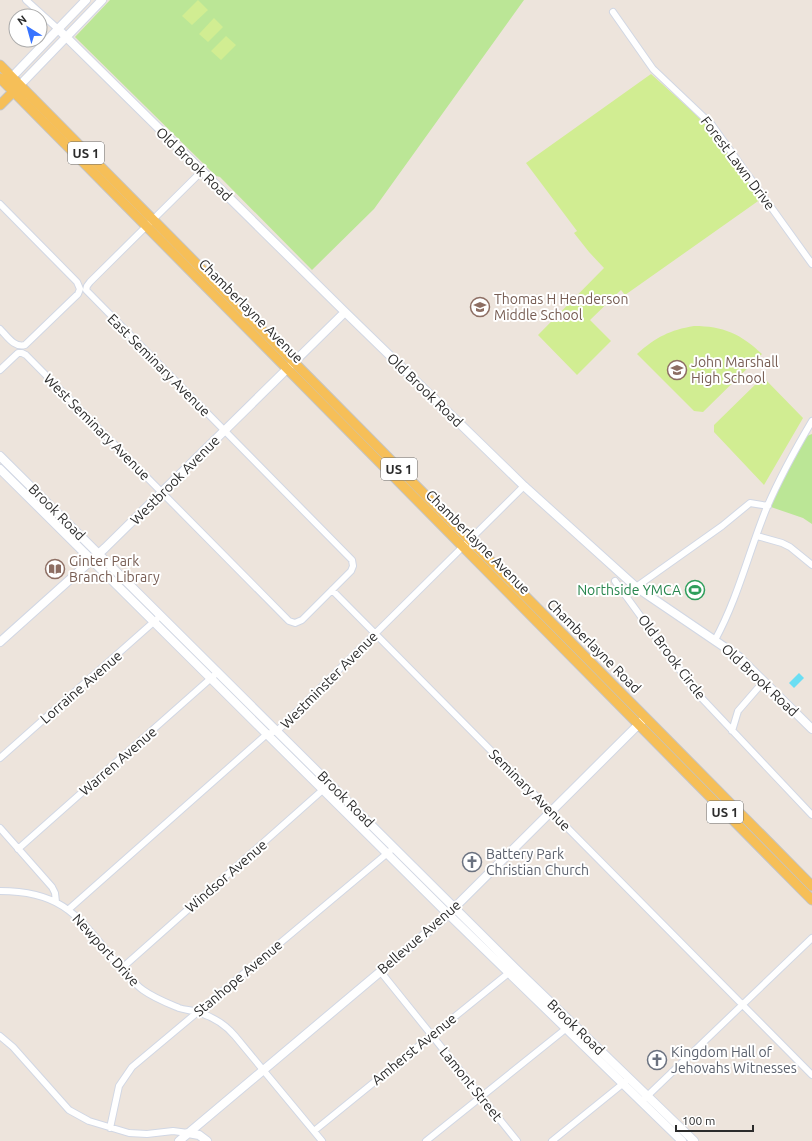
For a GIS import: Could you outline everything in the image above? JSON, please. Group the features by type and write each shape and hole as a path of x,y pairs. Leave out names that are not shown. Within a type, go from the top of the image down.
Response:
{"main road":[{"path":"0,65 4,82 17,88 0,106"},
{"name":"Chamberlayne Road","path":"17,88 467,544 646,717"},
{"name":"Chamberlayne Avenue","path":"467,544 638,725 812,900"},
{"name":"US 1","path":"646,717 812,886"}],"street":[{"path":"26,0 58,29"},
{"path":"4,82 86,0"},
{"path":"17,88 102,0"},
{"name":"Forest Lawn Drive","path":"613,12 653,69 712,125 812,264"},
{"name":"Old Brook Road","path":"58,29 524,486 636,587 739,657 812,729"},
{"path":"0,370 202,171"},
{"name":"East Seminary Avenue","path":"0,204 352,560 353,566 351,571 332,590"},
{"name":"Westbrook Avenue","path":"0,642 99,554 345,312"},
{"name":"West Seminary Avenue","path":"0,329 289,621 298,622 302,620 332,590"},
{"path":"715,640 733,602 768,506 799,442 812,421"},
{"name":"Brook Road","path":"0,456 330,783 448,914 512,970"},
{"name":"Brook Road","path":"0,469 323,789 454,907 512,970 626,1081 681,1139 694,1141"},
{"name":"Westminster Avenue","path":"69,909 267,734 277,731 524,486"},
{"path":"636,587 722,526 750,503 768,506"},
{"path":"757,536 782,543 790,547 812,565"},
{"name":"Old Brook Circle","path":"615,581 695,691 812,815"},
{"name":"Seminary Avenue","path":"332,590 812,1076"},
{"name":"Lorraine Avenue","path":"0,758 161,615"},
{"name":"Warren Avenue","path":"18,849 218,672"},
{"path":"732,731 738,711 764,681"},
{"name":"Bellevue Avenue","path":"179,1141 448,914 646,717"},
{"name":"Windsor Avenue","path":"122,968 330,783"},
{"path":"0,828 52,887 55,893 56,902"},
{"name":"Stanhope Avenue","path":"110,1128 120,1086 132,1067 391,850"},
{"name":"Newport Drive","path":"0,891 27,893 56,902 69,909 84,924 132,980 145,991 168,1004 198,1012 226,1027 322,1141"},
{"path":"644,1099 812,938"},
{"name":"Amherst Avenue","path":"314,1130 512,970"},
{"name":"Lamont Street","path":"380,971 517,1141"},
{"path":"426,1141 569,1026"},
{"path":"0,1036 13,1047 69,1110 90,1121 129,1133 140,1134 173,1131 199,1135 207,1141"},
{"path":"552,1141 626,1081"},
{"path":"188,1133 193,1141"}],"green space":[{"path":"110,0 524,0 374,209 312,270 220,177 216,176 75,37"},
{"path":"198,0 208,10 192,25 182,16"},
{"path":"214,18 223,27 208,42 199,34"},
{"path":"226,36 236,45 221,60 211,51"},
{"path":"651,74 703,121 761,199 625,295 621,290 590,320 611,341 577,375 538,335 604,268 574,233 577,231 526,163"},
{"path":"694,326 704,326 731,332 747,341 762,354 703,412 694,411 637,354 657,339 670,332"},
{"path":"763,377 803,418 764,485 714,432 714,425"},
{"path":"812,434 812,524 803,518 768,506 802,438"}],"water":[{"path":"799,673 804,678 794,688 789,683"}],"place":[{"name":"Thomas H Henderson Middle School","path":"480,307"},
{"name":"John Marshall High School","path":"677,370"},
{"name":"Ginter Park Branch Library","path":"55,569"},
{"name":"Northside YMCA","path":"695,590"},
{"name":"Battery Park Christian Church","path":"472,862"},
{"name":"Kingdom Hall of Jehovahs Witnesses","path":"657,1060"}]}
